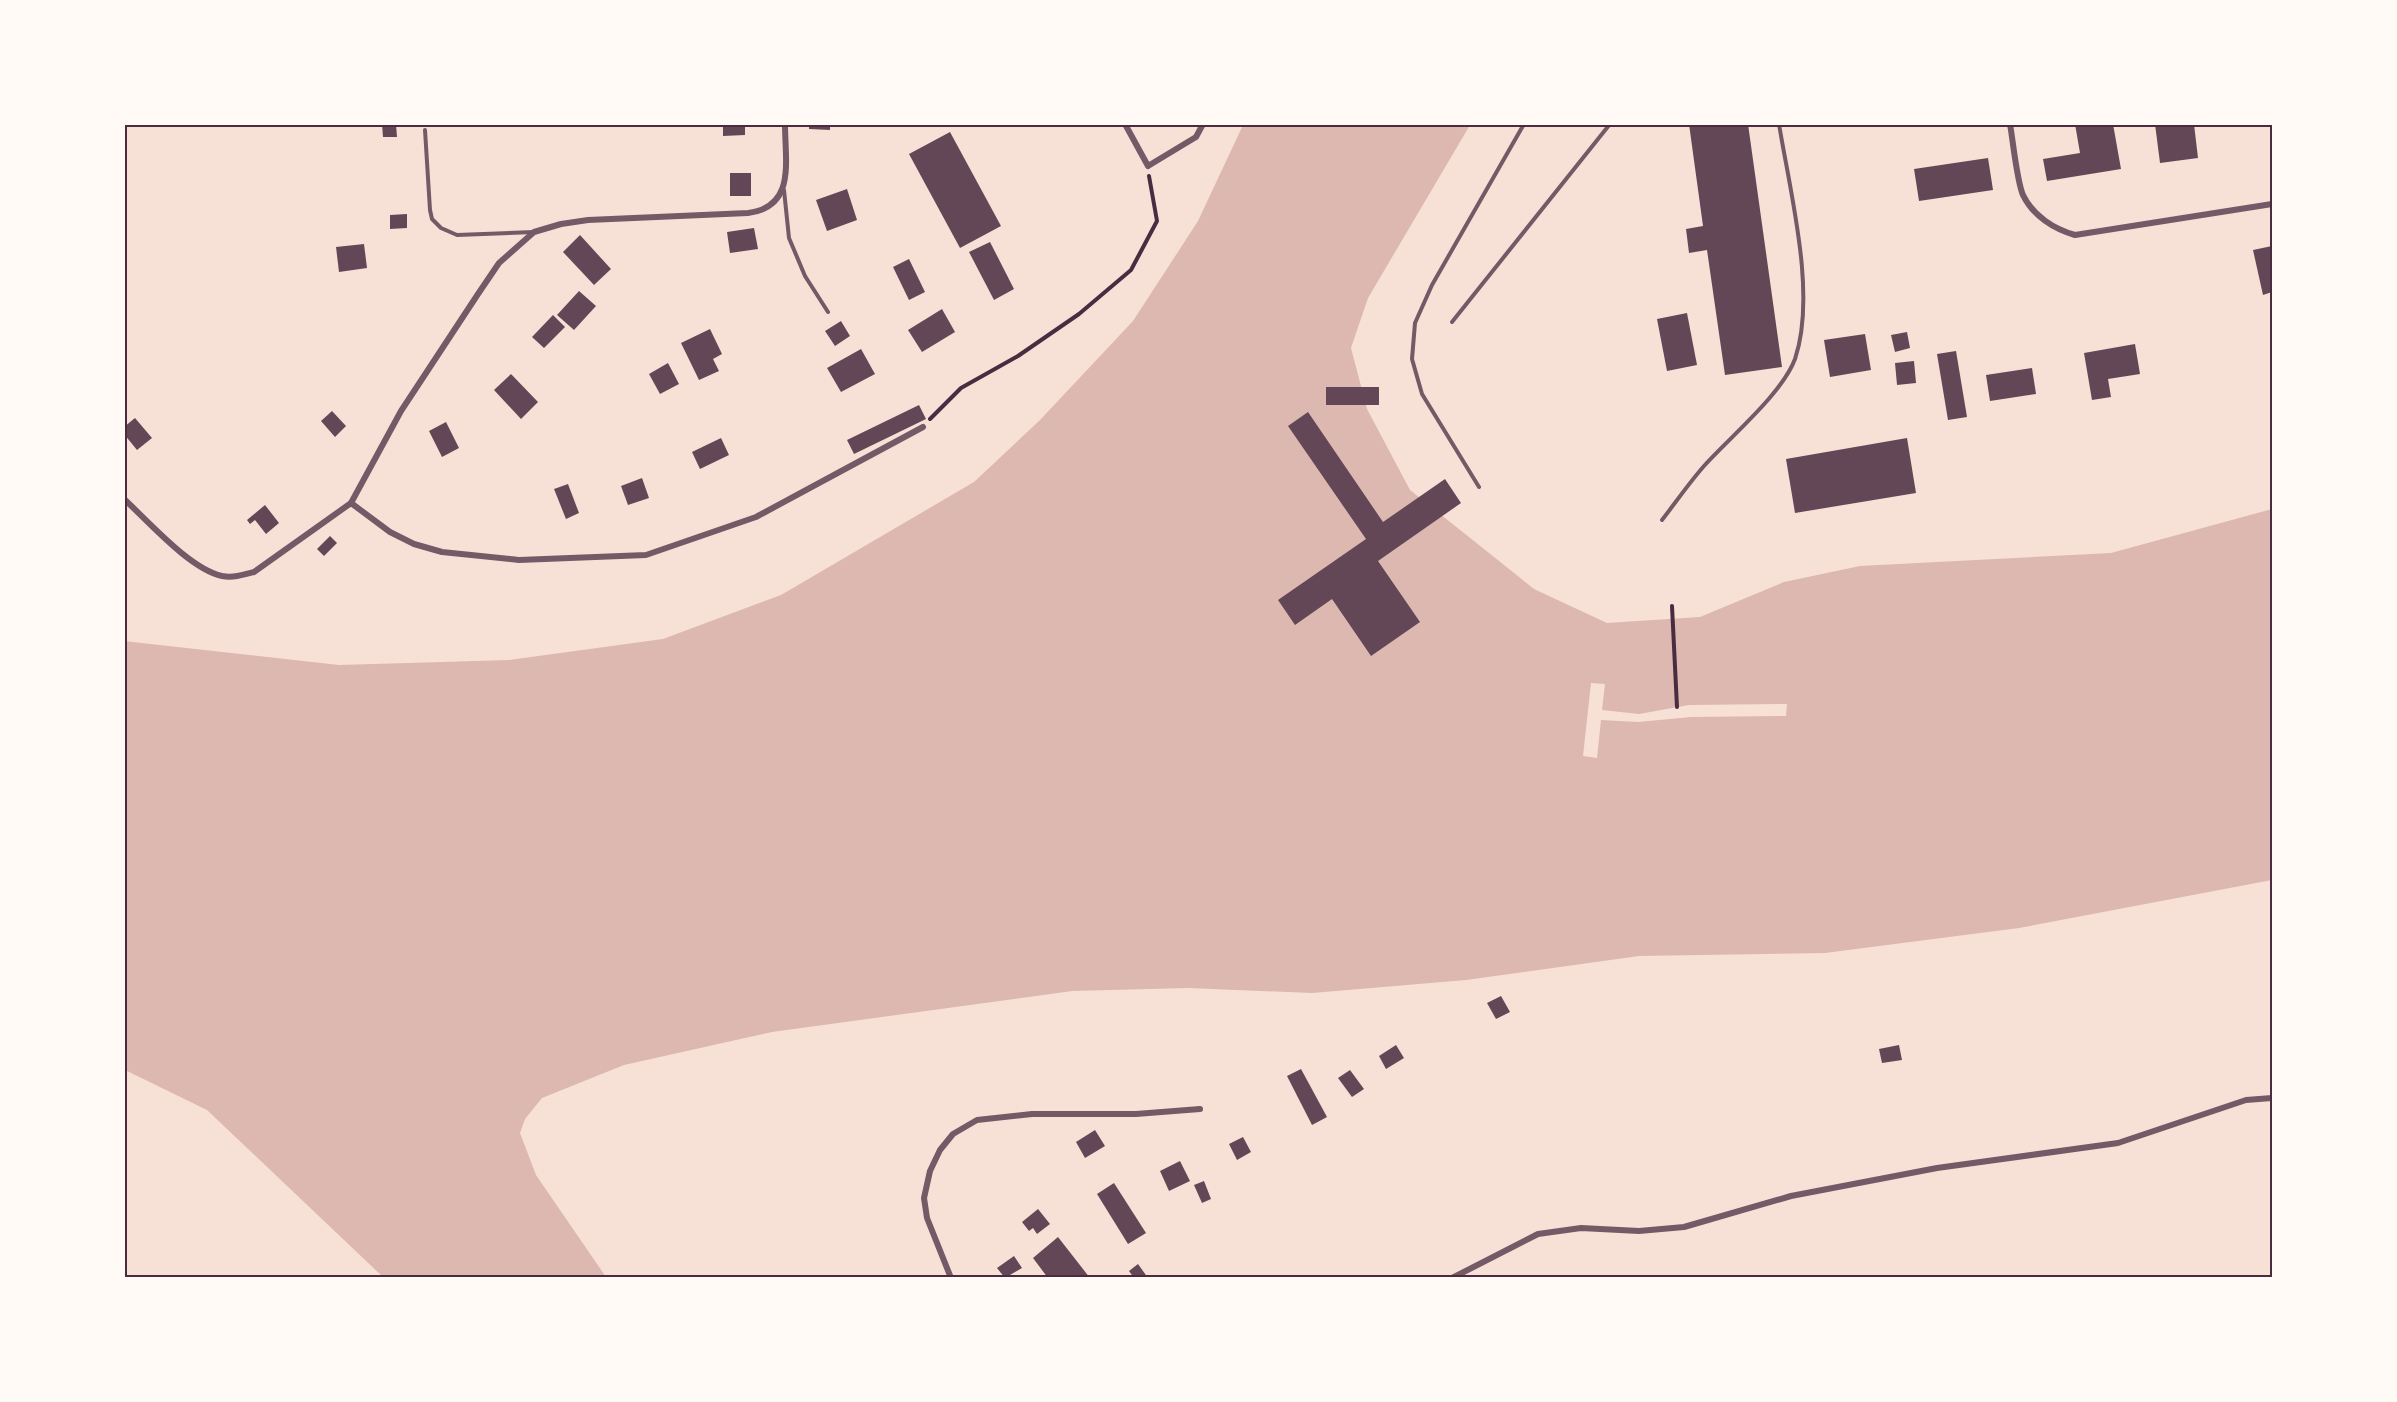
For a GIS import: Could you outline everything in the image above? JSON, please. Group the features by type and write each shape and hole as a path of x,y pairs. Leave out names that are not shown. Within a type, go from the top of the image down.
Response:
{"street":[{"path":"124,499 199,568 223,576 254,572 351,503 401,411 478,294 499,263 534,232 561,224 588,220 757,212 767,209 777,202 784,190 785,124"},
{"path":"1125,124 1148,166 1196,137 1203,124"},
{"path":"2010,124 2023,195 2041,218 2057,230 2075,236 2272,204"},
{"path":"351,503 390,532 414,544 442,552 519,560 646,555 756,518 923,427"},
{"path":"1452,1278 1538,1234 1581,1228 1639,1231 1684,1227 1791,1196 1937,1168 2118,1143 2246,1100 2272,1098"},
{"path":"951,1278 927,1218 924,1198 930,1171 940,1150 953,1134 977,1120 1021,1115 1136,1114 1200,1109"}],"lane":[{"path":"1479,487 1422,394 1412,359 1415,323 1432,285 1524,124"},
{"path":"1452,322 1610,124"},
{"path":"1662,520 1702,468 1778,388 1794,360 1804,316 1802,261 1779,124"},
{"path":"424,130 430,210 432,219 441,228 457,235 534,232"},
{"path":"784,190 789,238 805,276 828,312"}],"path":[{"path":"923,427 961,388 1018,356 1071,320 1131,270 1157,221 1148,166"},
{"path":"1672,606 1677,707"}],"shaded area":[{"path":"1243,125 1470,125 1368,298 1351,348 1367,409 1410,490 1534,589 1607,623 1700,617 1784,582 1860,566 2111,553 2272,509 2272,880 2019,928 1825,953 1639,956 1466,980 1312,993 1188,988 1072,991 772,1032 624,1065 542,1098 525,1119 520,1133 536,1175 606,1277 383,1277 207,1110 125,1070 124,641 339,665 509,660 663,639 781,595 974,482 1040,420 1133,321 1198,221"}],"pier":[{"path":"1591,683 1605,684 1602,710 1639,714 1689,705 1787,704 1786,716 1691,717 1638,722 1601,720 1597,758 1583,756"}],"building":[{"path":"382,124 396,124 397,137 383,137"},
{"path":"723,124 745,124 745,135 723,136"},
{"path":"809,124 830,124 830,130 809,129"},
{"path":"1689,124 1748,124 1782,367 1725,375 1707,250 1689,253 1686,229 1703,226"},
{"path":"2075,124 2113,124 2121,169 2047,181 2043,159 2080,153"},
{"path":"2155,124 2194,124 2198,158 2160,163"},
{"path":"950,132 1001,226 960,248 909,154"},
{"path":"1988,158 1993,190 1919,201 1914,169"},
{"path":"730,173 751,173 751,196 730,196"},
{"path":"847,189 857,220 827,231 816,200"},
{"path":"407,214 407,228 390,229 390,215"},
{"path":"754,228 758,249 730,253 727,232"},
{"path":"580,235 611,269 594,285 563,252"},
{"path":"990,242 1014,289 994,300 969,252"},
{"path":"364,244 367,268 339,272 336,247"},
{"path":"2272,246 2272,292 2263,295 2253,250"},
{"path":"909,259 925,292 909,300 893,267"},
{"path":"579,291 596,306 574,330 557,315"},
{"path":"942,309 955,332 922,352 908,330"},
{"path":"1687,313 1697,365 1667,371 1657,319"},
{"path":"553,315 565,327 544,348 532,337"},
{"path":"841,321 850,336 835,346 825,331"},
{"path":"710,329 722,354 713,359 719,371 699,380 681,343"},
{"path":"1907,332 1910,348 1895,352 1891,335"},
{"path":"1865,334 1871,370 1830,377 1824,340"},
{"path":"2135,344 2140,374 2108,379 2111,397 2092,400 2084,353"},
{"path":"861,349 875,374 841,392 827,368"},
{"path":"1956,351 1967,417 1948,420 1937,354"},
{"path":"1914,361 1916,383 1897,385 1895,363"},
{"path":"668,363 679,384 660,394 649,374"},
{"path":"2032,368 2036,394 1990,401 1986,375"},
{"path":"511,374 538,402 521,419 494,390"},
{"path":"1326,387 1379,387 1379,405 1326,405"},
{"path":"919,405 926,419 854,454 847,440"},
{"path":"332,411 346,426 335,437 321,421"},
{"path":"1308,412 1383,522 1445,479 1461,503 1378,561 1420,622 1371,656 1332,599 1295,625 1278,600 1366,539 1288,426"},
{"path":"135,418 152,438 137,450 124,434 124,427"},
{"path":"446,422 459,448 442,457 429,431"},
{"path":"721,438 729,455 700,469 692,452"},
{"path":"1907,438 1916,493 1795,513 1786,459"},
{"path":"642,478 649,498 628,505 621,486"},
{"path":"568,484 579,513 566,519 554,489"},
{"path":"265,505 279,523 266,534 255,520 250,524 247,520"},
{"path":"330,536 337,543 324,556 317,549"},
{"path":"1501,996 1510,1012 1496,1019 1487,1003"},
{"path":"1396,1045 1404,1058 1386,1069 1379,1056"},
{"path":"1899,1045 1902,1060 1882,1063 1879,1049"},
{"path":"1301,1069 1327,1117 1312,1125 1287,1076"},
{"path":"1350,1070 1364,1089 1352,1097 1338,1078"},
{"path":"1095,1130 1105,1146 1085,1158 1076,1142"},
{"path":"1243,1137 1251,1152 1237,1160 1229,1144"},
{"path":"1180,1161 1190,1181 1169,1191 1160,1171"},
{"path":"1204,1181 1211,1199 1202,1203 1194,1185"},
{"path":"1114,1183 1146,1233 1128,1244 1097,1194"},
{"path":"1038,1209 1050,1224 1037,1234 1033,1228 1029,1231 1022,1222"},
{"path":"1058,1237 1090,1278 1048,1278 1033,1258"},
{"path":"1014,1256 1022,1268 1005,1278 997,1268"},
{"path":"1138,1264 1148,1278 1134,1278 1129,1271"}]}
